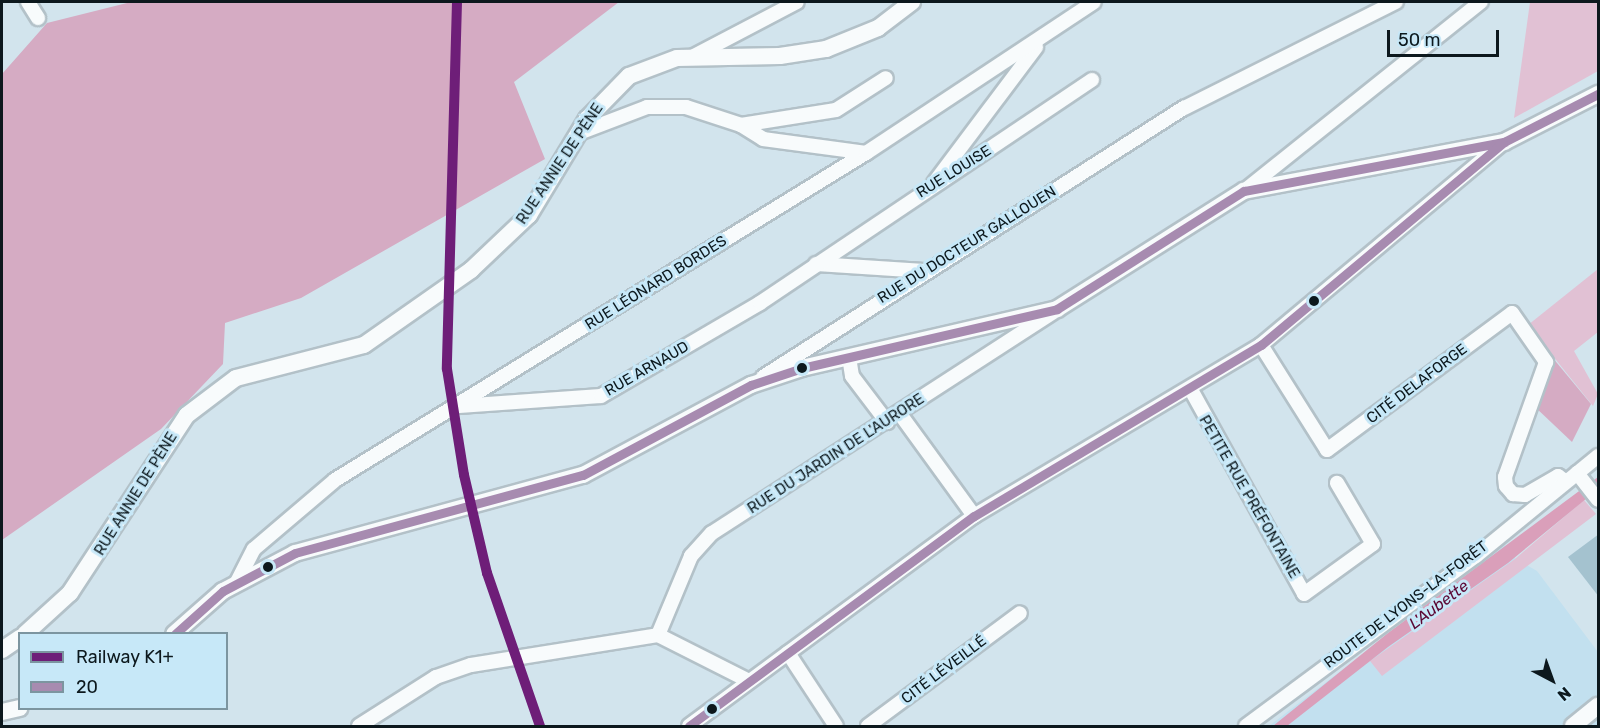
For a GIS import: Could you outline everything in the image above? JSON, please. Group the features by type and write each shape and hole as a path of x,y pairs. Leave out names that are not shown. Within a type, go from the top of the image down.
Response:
{"street":[{"path":"28,2 38,18"},
{"path":"694,56 797,2"},
{"name":"RUE ANNIE DE PÈNE","path":"26,632 70,593 187,415 236,378 364,345 429,302 515,232 602,100 629,76 659,62 694,56 780,56 826,49 878,28 912,2"},
{"name":"RUE LÉONARD BORDES","path":"237,582 254,549 335,480 866,153 1094,2"},
{"name":"RUE DU DOCTEUR GALLOUEN","path":"751,385 925,271 1184,108 1396,2"},
{"path":"175,632 237,582 322,543 583,475 751,385 849,357 1057,309 1244,191 1481,2"},
{"path":"931,186 1042,38"},
{"path":"741,125 836,110 886,78"},
{"name":"RUE LOUISE","path":"816,264 1092,80"},
{"path":"689,726 974,516 1261,345 1504,142 1599,94"},
{"path":"579,133 647,107 686,107 741,125 763,139 866,153"},
{"path":"1244,191 1504,142"},
{"path":"816,264 925,271"},
{"name":"RUE ARNAUD","path":"456,406 601,396 760,303 816,264"},
{"name":"RUE DU JARDIN DE L'AURORE","path":"658,635 691,556 712,533 900,414 1057,309"},
{"name":"CITÉ DELAFORGE","path":"1261,345 1322,446 1334,448 1512,313"},
{"name":"ROUTE DE LYONS-LA-FORÊT","path":"1512,313 1546,362 1505,477 1506,486 1513,494 1525,495 1558,476 1576,479"},
{"path":"849,357 852,376 886,422"},
{"name":"PETITE RUE PRÉFONTAINE","path":"1190,388 1304,594 1373,544 1337,483"},
{"path":"900,414 974,516"},
{"name":"ROUTE DE LYONS-LA-FORÊT","path":"1246,726 1476,556 1576,479 1599,456"},
{"path":"1576,479 1597,498"},
{"name":"CITÉ LÉVEILLÉ","path":"867,726 1020,613"},
{"path":"359,726 436,677 471,665 658,635 749,681"},
{"path":"2,650 18,639"},
{"path":"788,653 836,726"},
{"path":"1573,726 1599,706"},
{"path":"2,712 18,708"}],"shaded area":[{"path":"131,2 619,2 514,82 545,159 301,298 225,323 223,364 161,429 2,540 2,74 47,23"},
{"path":"1530,2 1598,2 1598,71 1514,118"},
{"path":"1598,269 1598,332 1574,351 1598,394 1593,406 1528,325"},
{"path":"1552,357 1591,404 1572,442 1534,406"},
{"path":"1584,500 1596,514 1382,676 1370,661 1515,559"},
{"path":"1505,545 1516,559 1537,571 1598,652 1598,726 1269,726"}],"water":[{"name":"L'Aubette","path":"1598,477 1598,489 1508,563 1388,647 1287,726 1273,726 1388,633"}],"building":[{"path":"1599,534 1599,597 1568,557"}],"rail line":[{"name":"K1+","path":"457,2 447,369 464,475 487,573 540,726"}],"transit line":[{"name":"20","path":"177,632 223,591 295,553 583,475 751,385 802,368 1057,309 1244,191 1504,142 1598,94"},
{"name":"20","path":"689,726 974,516 1261,345 1503,143"}]}
